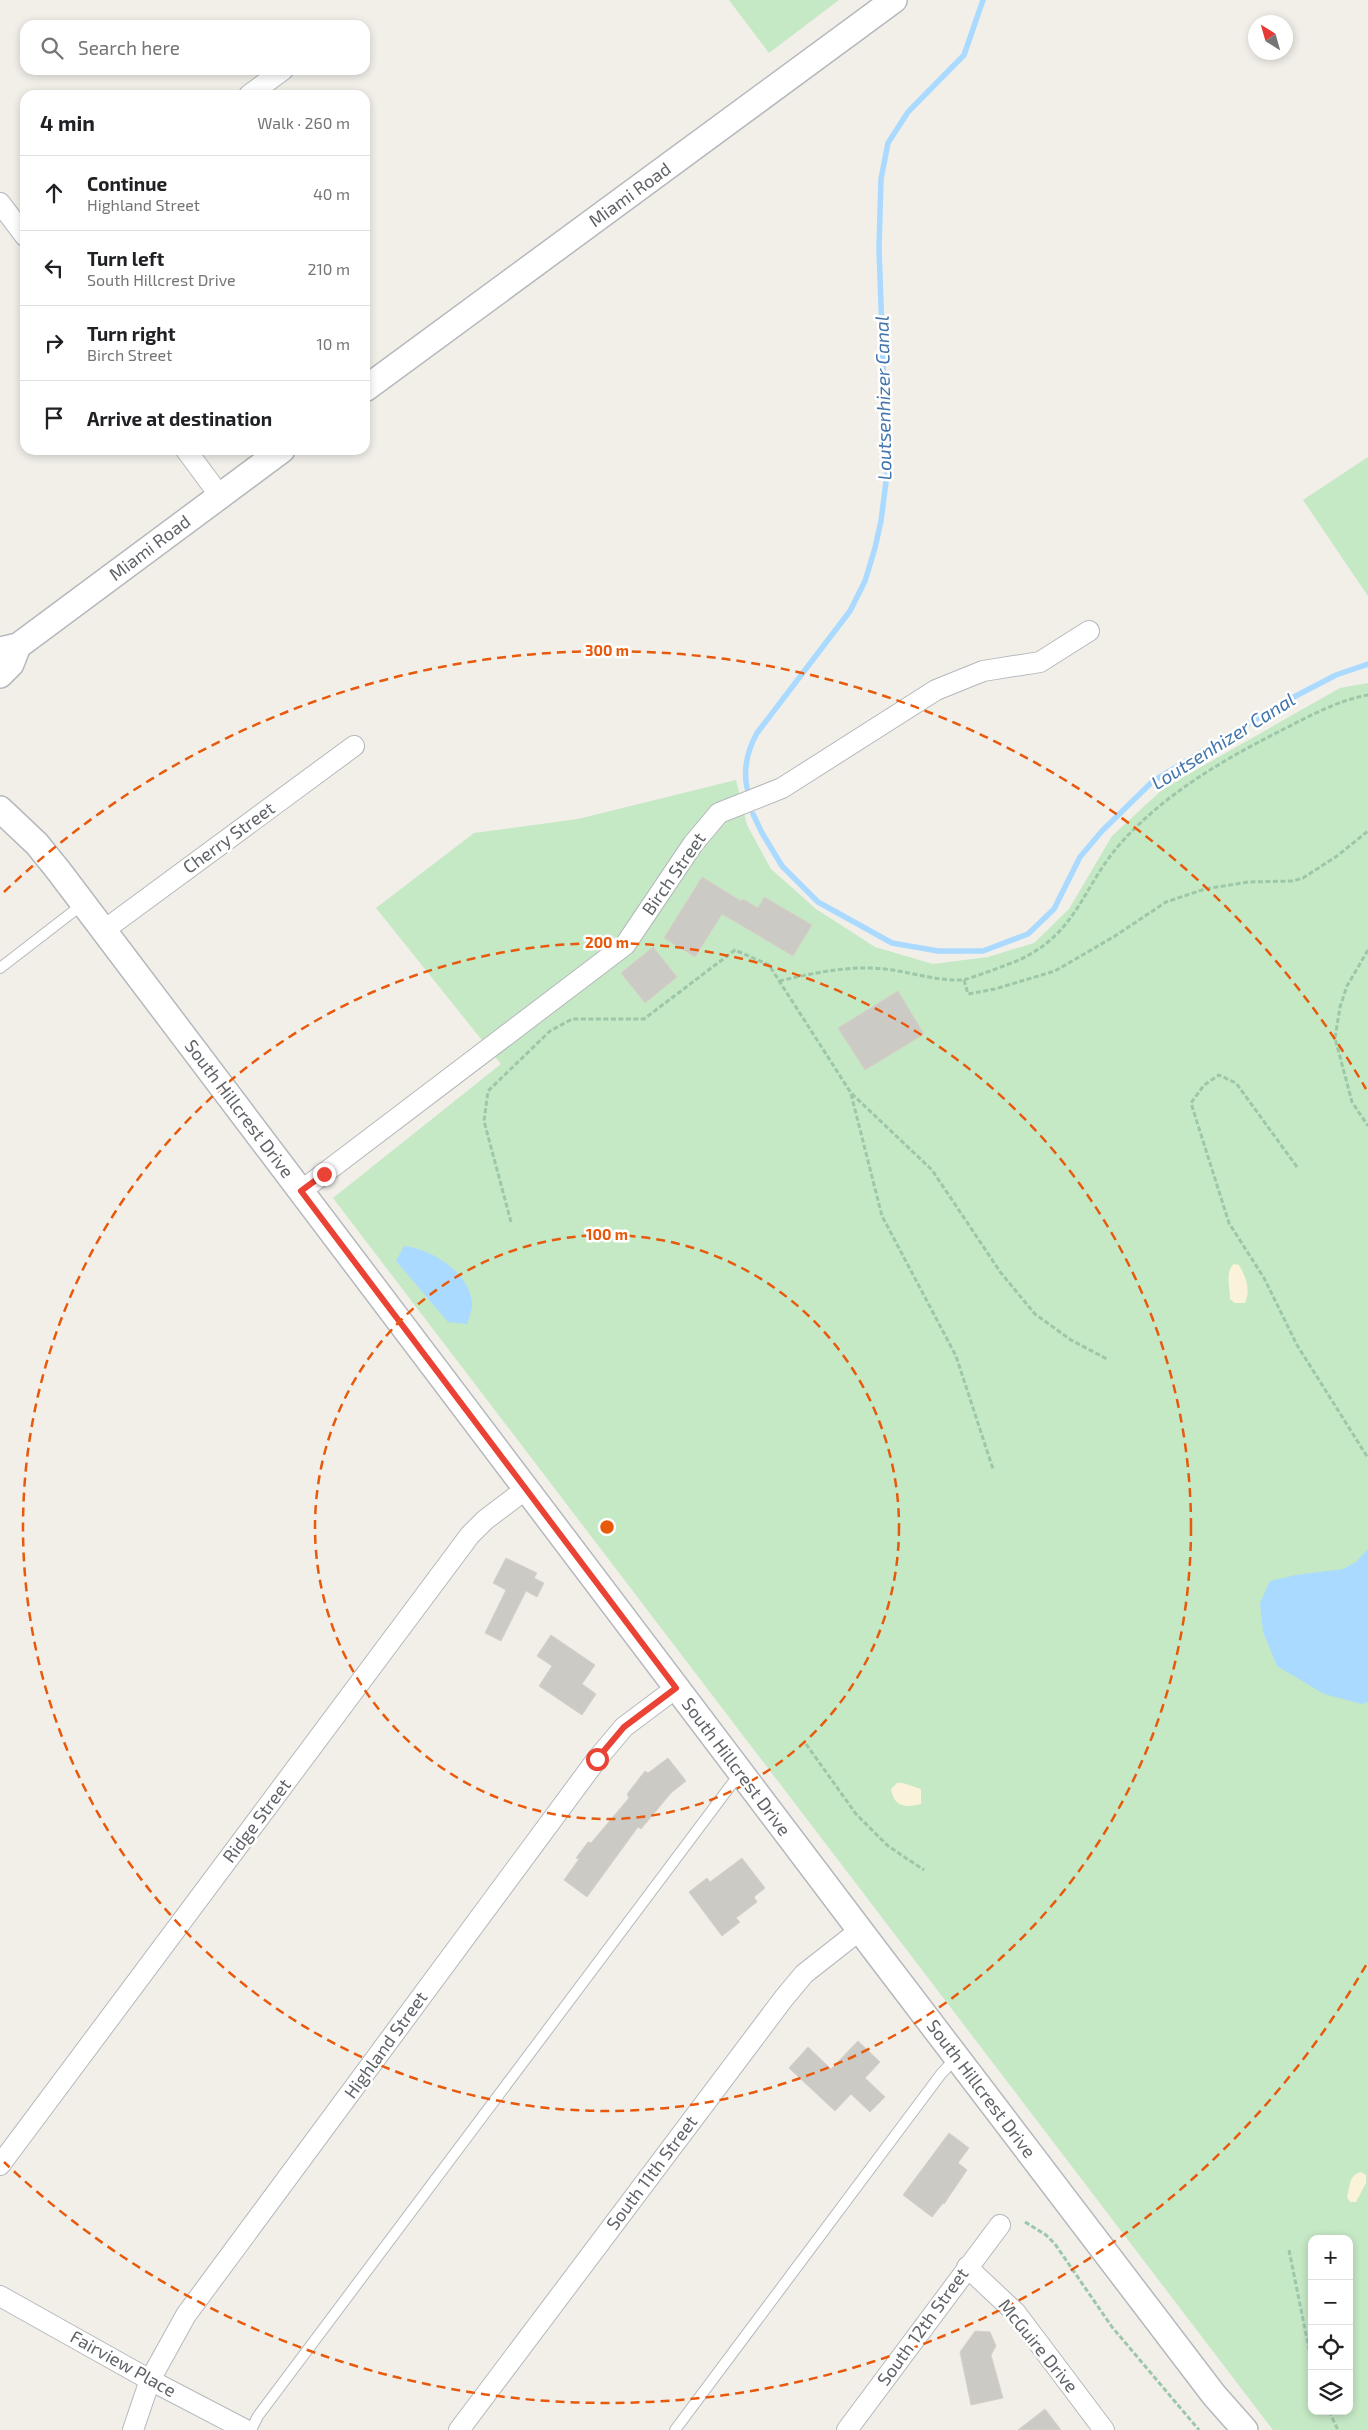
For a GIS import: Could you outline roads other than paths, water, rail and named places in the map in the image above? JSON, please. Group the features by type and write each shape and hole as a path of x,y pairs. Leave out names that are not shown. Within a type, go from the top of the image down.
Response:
{"street":[{"name":"Miami Road","path":"370,385 894,0"},
{"path":"256,90 276,75"},
{"path":"0,203 20,229"},
{"path":"190,455 220,496"},
{"name":"Miami Road","path":"0,675 11,664 9,648 275,455"},
{"name":"Birch Street","path":"301,1191 625,945 692,844 719,813 782,788 936,690 983,671 1040,662 1089,631"},
{"name":"Cherry Street","path":"103,931 354,746"},
{"name":"South Hillcrest Drive","path":"0,809 36,844 83,904 1214,2395"},
{"name":"Ridge Street","path":"0,2165 470,1535 485,1520 526,1489"},
{"name":"Highland Street","path":"133,2430 150,2380 186,2315 597,1759 624,1727 676,1688"},
{"name":"South 11th Street","path":"459,2430 784,1998 804,1974 860,1930"},
{"name":"South 12th Street","path":"847,2430 1000,2224"},
{"name":"McGuire Drive","path":"968,2267 1016,2313 1104,2430"},
{"name":"Fairview Place","path":"0,2296 150,2380 246,2430"},
{"path":"1214,2395 1237,2430"},
{"path":"1214,2395 1245,2430"}],"lane":[{"path":"0,968 83,904"},
{"path":"251,2430 258,2416 741,1772"},
{"path":"675,2430 941,2074 957,2058"}],"water":[{"path":"404,1246 415,1248 438,1258 458,1274 470,1294 472,1305 467,1324 448,1322 396,1261"},
{"path":"1368,1549 1368,1702 1362,1704 1324,1694 1277,1666 1263,1632 1260,1603 1270,1581 1296,1575 1343,1569 1356,1562"}],"waterway":[{"name":"Loutsenhizer Canal","path":"747,788 745,774 747,760 757,733 850,611 865,581 875,548 881,521 887,474 879,248 881,179 888,143 908,112 964,55 983,0"},
{"name":"Loutsenhizer Canal","path":"753,814 782,866 818,902 892,943 938,951 983,951 1028,934 1054,909 1080,857 1102,831 1153,781 1290,699 1336,675 1368,664"}]}
